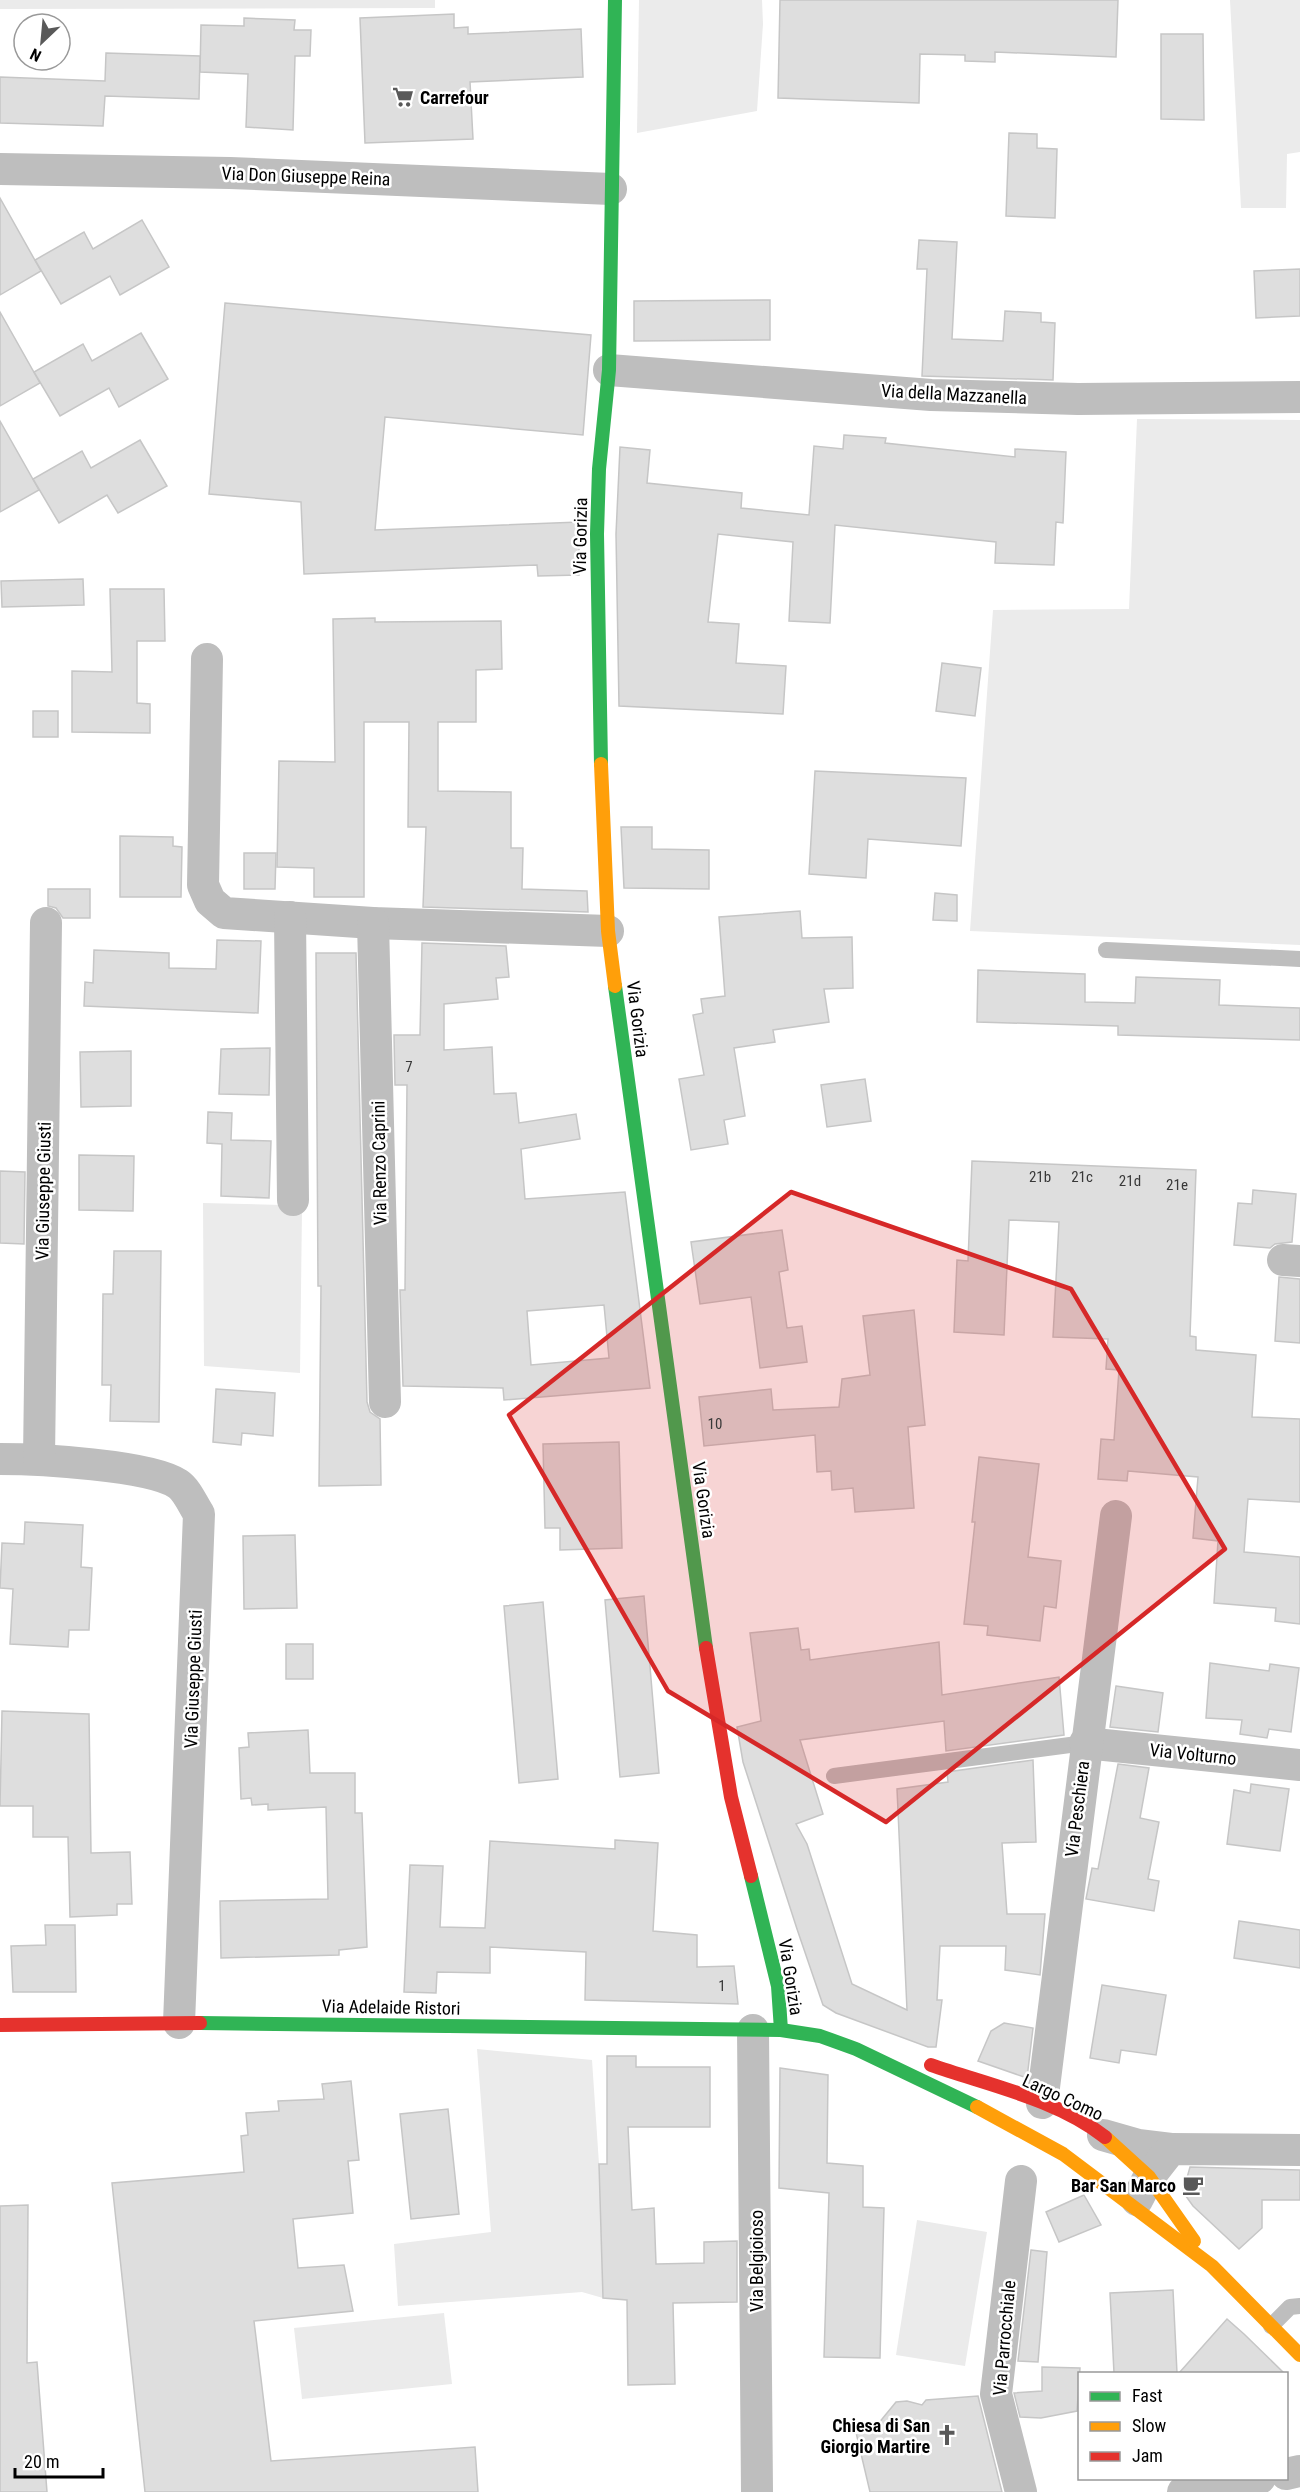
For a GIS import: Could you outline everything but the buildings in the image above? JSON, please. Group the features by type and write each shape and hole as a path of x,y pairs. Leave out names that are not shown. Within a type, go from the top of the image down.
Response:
{"street":[{"name":"Via Gorizia","path":"615,0 609,370 600,469 597,587 602,837 608,931 714,1708 732,1797 778,1986 767,2030"},
{"name":"Via Don Giuseppe Reina","path":"0,169 230,173 611,189"},
{"name":"Via della Mazzanella","path":"609,370 931,395 1078,399 1300,396"},
{"path":"207,659 203,885 210,901 224,913 373,923 608,931"},
{"path":"290,917 292,1200"},
{"name":"Via Giuseppe Giusti","path":"39,1459 46,923"},
{"name":"Via Renzo Caprini","path":"373,923 385,1402"},
{"name":"Via Giuseppe Giusti","path":"0,1458 39,1459 160,1475 180,1485 199,1514 179,2023"},
{"name":"Via Peschiera","path":"1042,2103 1085,1743 1116,1516"},
{"name":"Via Volturno","path":"1085,1743 1300,1765"},
{"name":"Via Adelaide Ristori","path":"0,2025 179,2023 767,2030"},
{"name":"Largo Como","path":"767,2030 820,2036 856,2049 949,2092 1033,2136 1063,2154 1212,2266"},
{"name":"Via Belgioioso","path":"758,2492 767,2030"},
{"name":"Largo Como","path":"856,2049 935,2066 1042,2103 1079,2120 1103,2135 1149,2177 1212,2266"},
{"path":"1103,2135 1138,2145 1171,2149 1300,2150"},
{"path":"1134,2206 1149,2177 1171,2149"},
{"name":"Via Parrocchiale","path":"1021,2181 996,2394 1022,2492"},
{"path":"1212,2266 1300,2355"},
{"path":"1182,2492 1249,2480"}],"lane":[{"path":"1106,950 1300,959"},
{"path":"834,1776 1085,1743"},
{"path":"1271,2326 1290,2307 1300,2306"}],"highlighted area":[{"path":"791,1192 1071,1289 1225,1549 886,1822 668,1691 509,1415"}],"shaded area":[{"path":"0,0 435,0 435,8 0,9"},
{"path":"639,0 762,0 763,24 757,111 637,133"},
{"path":"1230,0 1300,0 1300,152 1287,154 1286,208 1241,208"},
{"path":"1137,419 1300,420 1300,945 970,931 993,610 1129,609"},
{"path":"203,1203 281,1205 302,1209 300,1373 204,1366"},
{"path":"477,2049 592,2060 599,2164 603,2298 582,2292 398,2306 394,2244 491,2232"},
{"path":"917,2220 987,2232 965,2366 896,2355"},
{"path":"444,2313 452,2384 302,2399 294,2328"}],"traffic: fast":[{"path":"601,764 597,534 599,469 609,370 615,0"},
{"path":"615,986 706,1648"},
{"path":"751,1876 778,1986 781,2030"},
{"path":"200,2023 781,2030 820,2036 856,2049 977,2107"}],"traffic: slow":[{"path":"601,764 608,931 615,986"},
{"path":"977,2107 1063,2154 1212,2266 1300,2355"},
{"path":"1105,2137 1149,2177 1194,2241"}],"traffic: jam":[{"path":"706,1648 731,1797 751,1876"},
{"path":"0,2025 200,2023"},
{"path":"931,2065 1044,2103 1086,2124 1105,2137"}],"place":[{"name":"Carrefour","path":"403,97"},
{"name":"Bar San Marco","path":"1193,2185"},
{"name":"Chiesa di San Giorgio Martire","path":"947,2435"}]}
